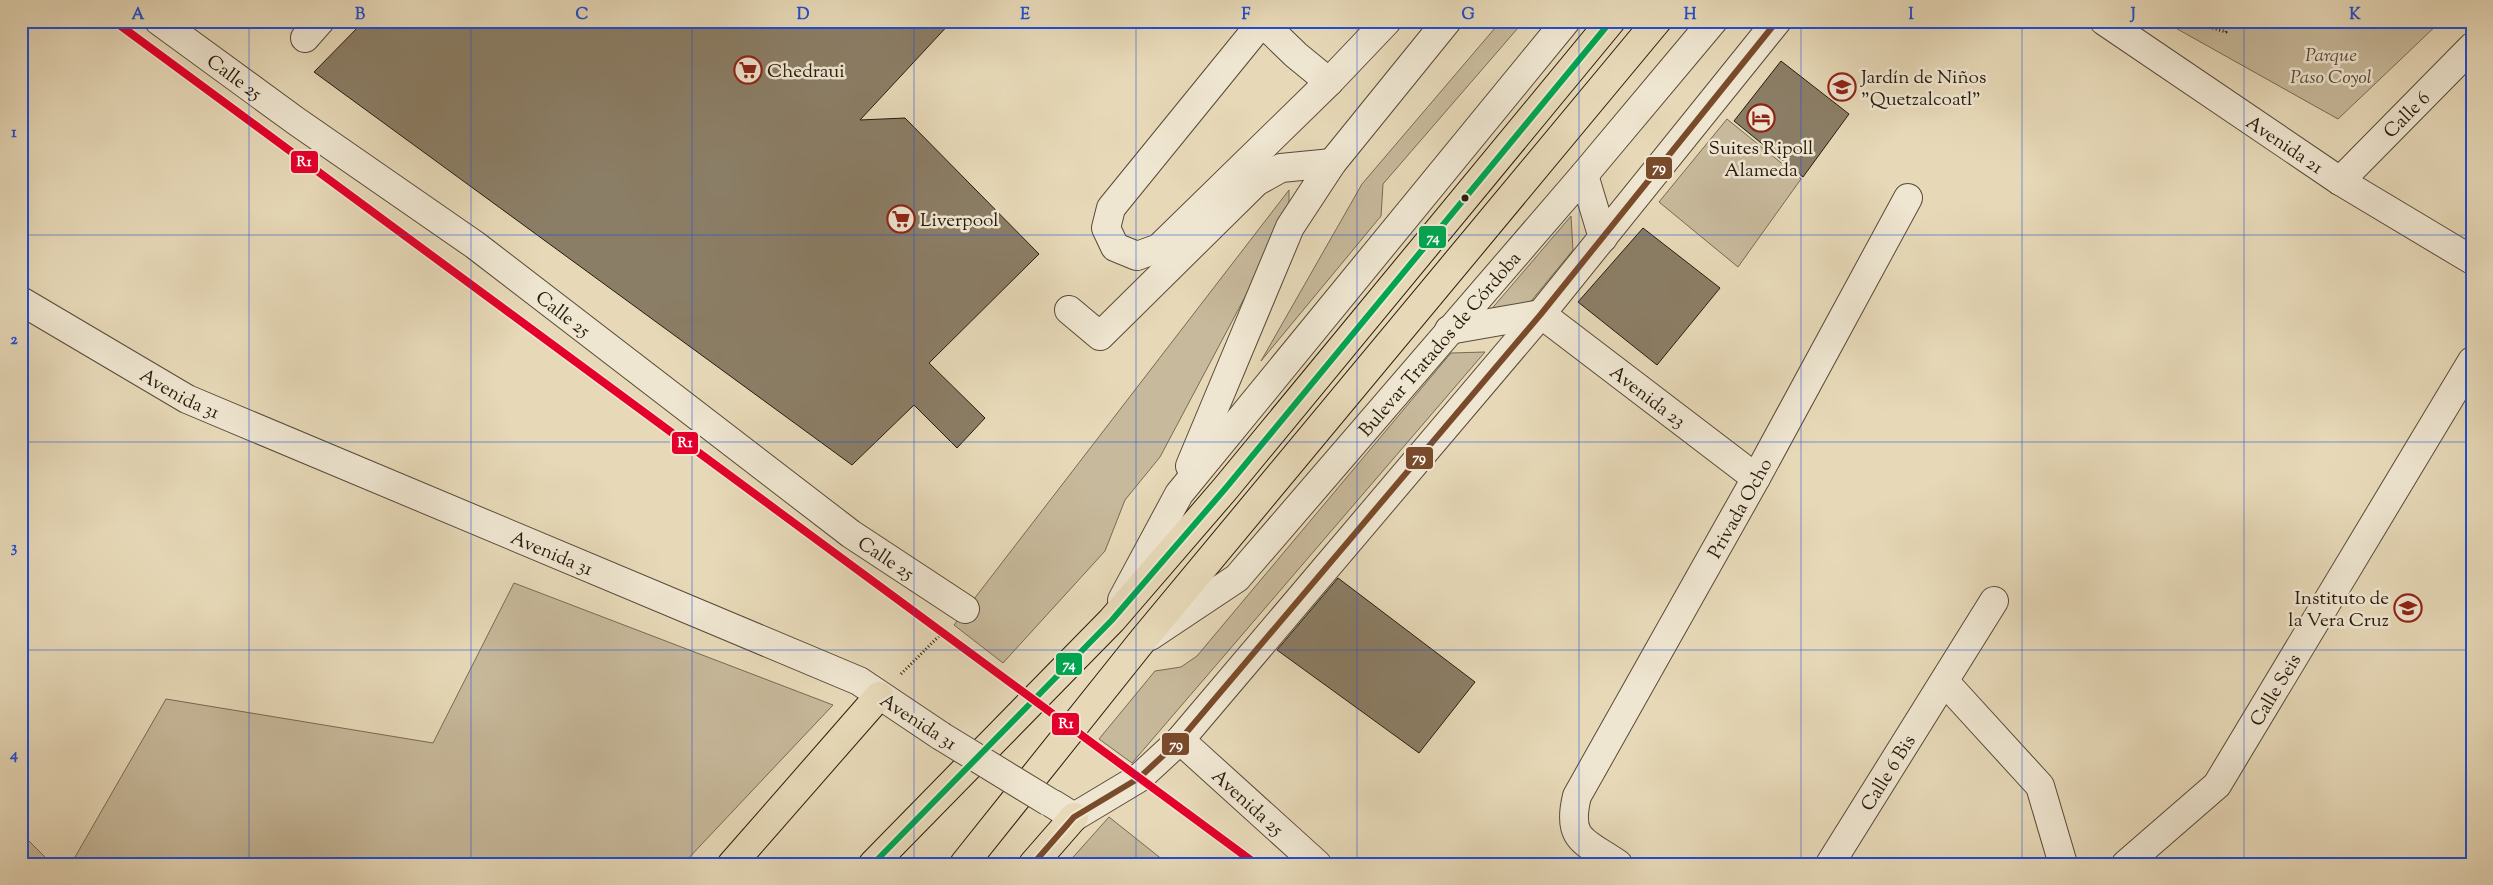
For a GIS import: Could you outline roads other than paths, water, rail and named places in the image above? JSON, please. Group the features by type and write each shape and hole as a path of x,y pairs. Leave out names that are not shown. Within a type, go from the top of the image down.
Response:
{"main road":[{"path":"872,864 1112,620 1225,489 1611,21"},
{"name":"Bulevar Tratados de Córdoba","path":"964,864 1142,641 1657,21"},
{"path":"732,864 879,696"},
{"path":"1033,864 1074,817"}],"street":[{"name":"Calle 25","path":"159,21 296,121 475,245 851,534 965,609"},
{"path":"1329,82 1296,55 1263,22 1111,208 1106,228 1116,247 1137,256 1159,248 1329,82 1387,21"},
{"path":"1112,620 1178,494 1290,227 1332,163 1447,21"},
{"path":"1178,494 1566,21"},
{"name":"Bulevar Tratados de Córdoba","path":"1142,641 1237,578 1584,175 1713,21"},
{"path":"1074,817 1139,778 1180,740 1541,314 1777,21"},
{"name":"Avenida 21","path":"2104,21 2340,181 2472,260"},
{"name":"Calle 6","path":"2340,181 2472,47"},
{"path":"1069,310 1100,336 1256,182 1281,168 1332,163"},
{"path":"1584,175 1603,238"},
{"name":"Privada Ocho","path":"1618,864 1577,835 1572,817 1577,796 1756,478 1908,198"},
{"name":"Avenida 31","path":"21,301 187,399 858,681 940,736 1074,817"},
{"path":"1449,330 1541,314"},
{"name":"Avenida 23","path":"1541,314 1756,478"},
{"name":"Calle Seis","path":"2126,864 2217,785 2472,361"},
{"name":"Calle 6 Bis","path":"1830,864 1994,601"},
{"path":"1945,682 2040,786 2063,864"},
{"name":"Avenida 25","path":"1180,740 1308,861"}],"place":[{"name":"Chedraui","path":"748,70"},
{"name":"Jardín de Niños \"Quetzalcoatl\"","path":"1842,87"},
{"name":"Suites Ripoll Alameda","path":"1761,118"},
{"name":"Liverpool","path":"901,219"},
{"name":"Instituto de la Vera Cruz","path":"2408,608"}],"park label":[{"name":"Parque Paso Coyol","path":"2331,65"}]}
